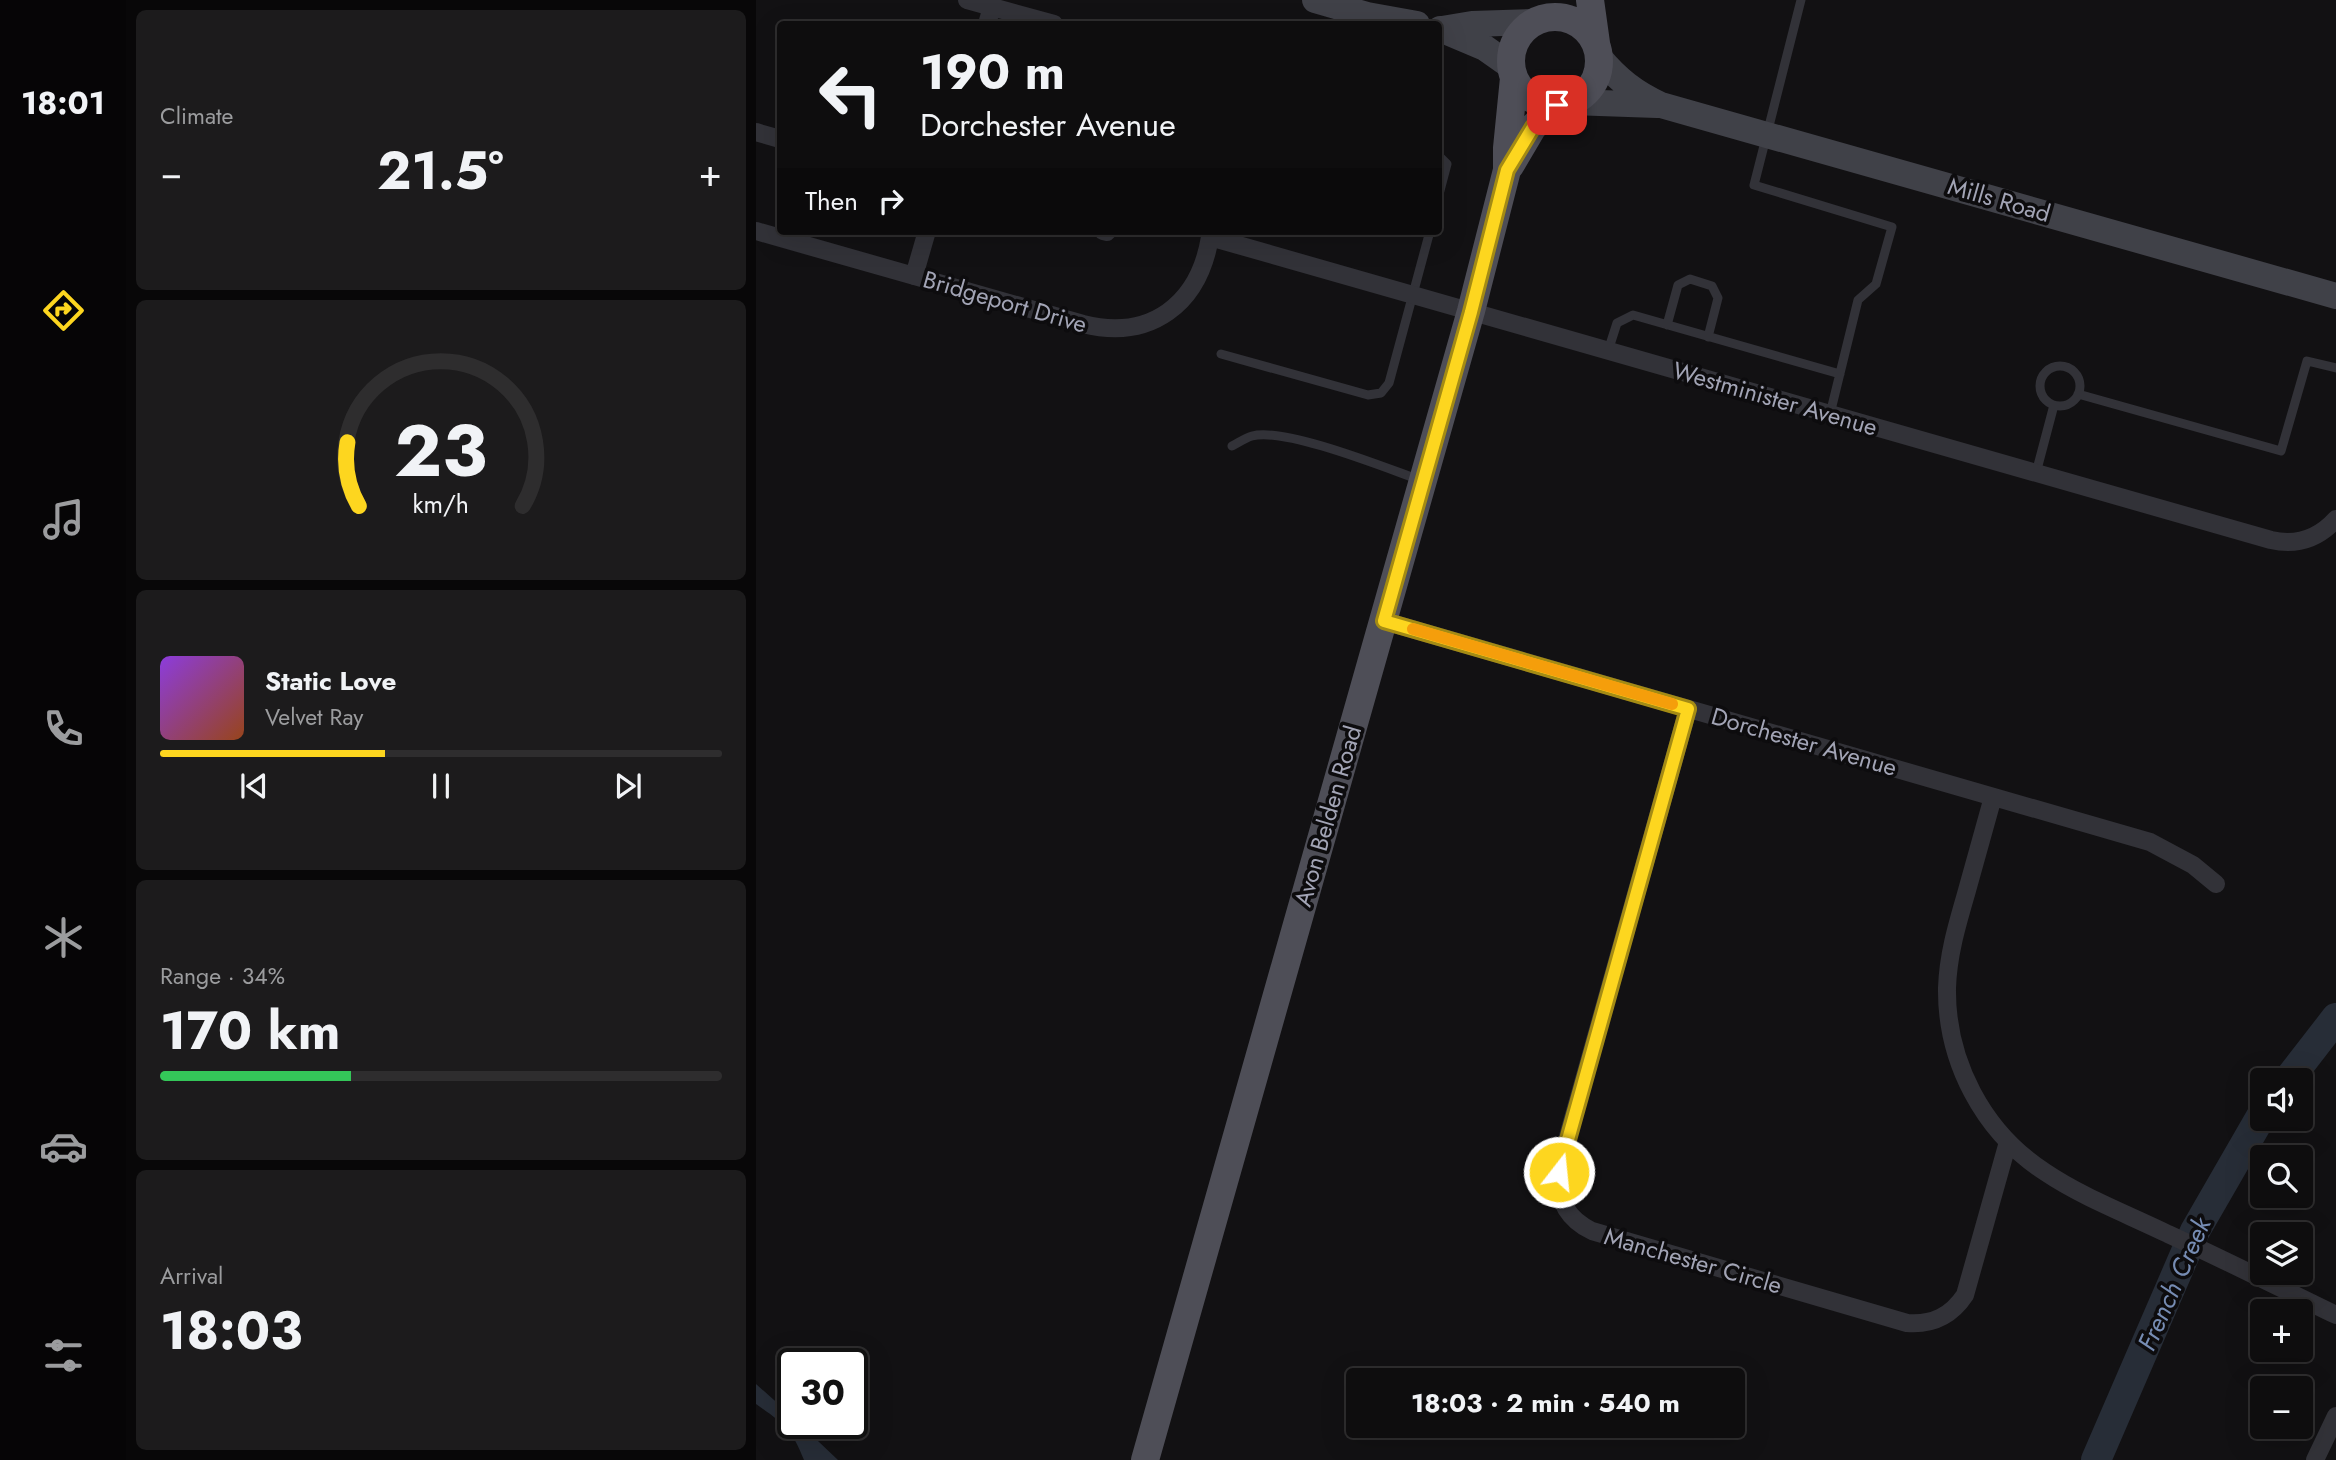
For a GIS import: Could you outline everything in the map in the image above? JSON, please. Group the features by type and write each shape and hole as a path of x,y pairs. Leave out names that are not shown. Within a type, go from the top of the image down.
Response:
{"main road":[{"path":"1590,0 1597,50 1598,71 1593,84 1583,95 1564,104 1544,104 1532,99 1523,90 1513,72 1512,54 1516,41 1524,30 1548,13 1576,22 1587,31 1597,50"},
{"name":"Avon Belden Road","path":"1145,1460 1471,312 1507,170 1513,72"},
{"name":"Avon Belden Road","path":"1507,170 1533,127 1564,104"}],"street":[{"path":"967,0 990,16 1030,21"},
{"path":"1315,0 1366,20"},
{"path":"1442,26 1548,13"},
{"path":"1442,31 1485,48 1513,72"},
{"name":"Mills Road","path":"1597,50 1610,71 1631,89 1661,105 2336,296"},
{"name":"Mills Road","path":"1564,104 1661,105"},
{"path":"756,132 777,138"},
{"name":"Bridgeport Drive","path":"756,231 1097,328 1129,328 1166,314 1183,298 1204,264 1210,237"},
{"path":"915,276 926,235"},
{"name":"Westminister Avenue","path":"1210,237 2283,543 2312,539 2336,519"},
{"name":"Dorchester Avenue","path":"1384,621 2150,842 2193,865 2216,884"},
{"name":"Manchester Circle","path":"1688,709 1559,1172 1561,1199 1569,1215 1592,1231 1894,1319 1921,1324 1947,1315 1965,1294 2008,1142"},
{"path":"1993,797 1948,970 1948,1008 1954,1046 1963,1074 1979,1104 2008,1142 2053,1177 2336,1315"},
{"path":"2315,1460 2336,1416"}],"lane":[{"path":"1801,0 1754,185 1892,227 1876,284 1858,300 1830,414"},
{"path":"1442,159 1447,164 1442,183"},
{"path":"1221,354 1368,395 1381,393 1389,383 1429,235"},
{"path":"1667,325 1678,285 1690,279 1712,286 1718,298 1708,337"},
{"path":"1608,351 1617,323 1633,315 1840,374"},
{"path":"2078,394 2281,451 2307,361 2336,368"},
{"path":"2062,367 2074,372 2080,384 2078,394 2067,405 2054,405 2044,399 2041,380 2049,370 2062,367"},
{"path":"2036,473 2054,405"},
{"path":"1232,446 1252,436 1270,434 1343,452 1423,481"}],"shaded area":[{"path":"756,1384 777,1403 777,1420 773,1416 756,1404"},
{"path":"794,1439 816,1439 838,1460 804,1460"}],"waterway":[{"name":"French Creek","path":"2297,1068 2336,1018"},
{"name":"French Creek","path":"2096,1460 2195,1231 2253,1131"}],"slow traffic":[{"path":"1413,629 1672,704"}],"route":[{"path":"1557,105 1533,127 1507,170 1471,312 1384,621 1688,709 1559,1172"}]}
